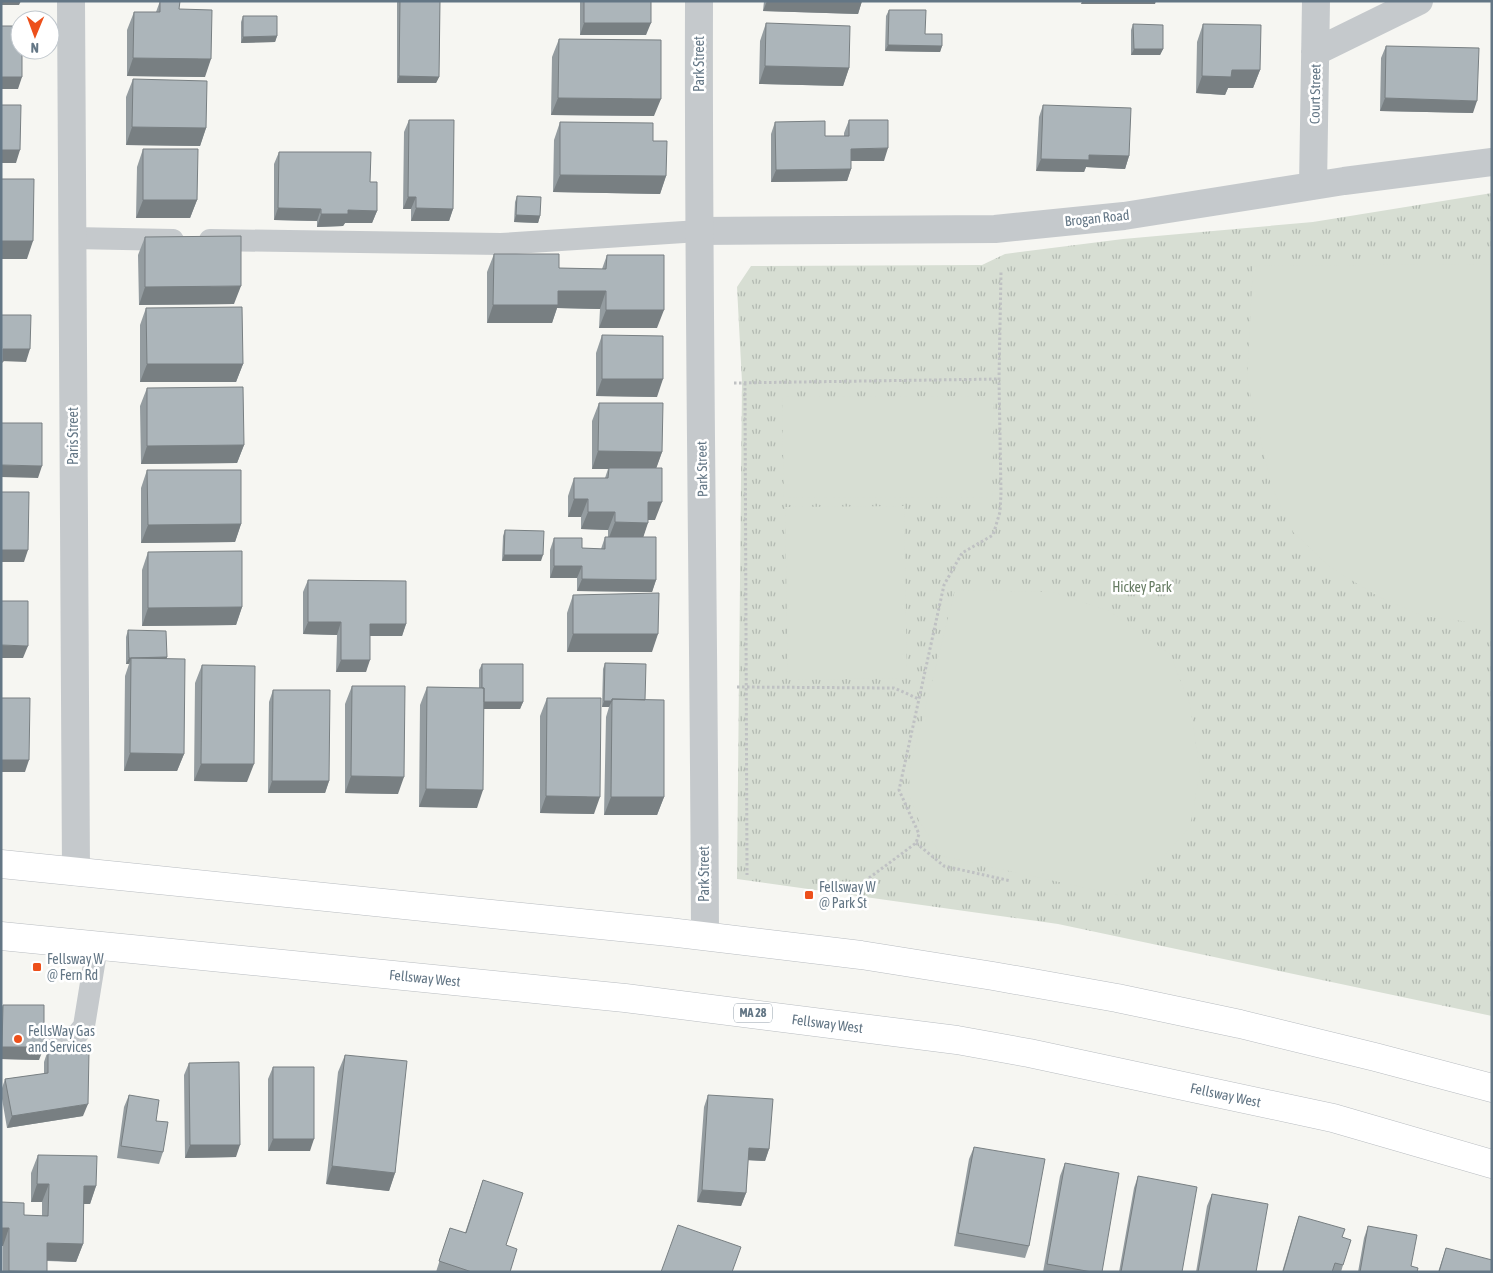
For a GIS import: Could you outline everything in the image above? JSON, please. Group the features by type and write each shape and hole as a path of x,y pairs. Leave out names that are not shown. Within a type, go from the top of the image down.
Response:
{"main road":[{"path":"1,864 705,936 861,955 1117,998 1250,1026 1492,1088"},
{"name":"Fellsway West","path":"1,936 635,1000 957,1040 1029,1053 1333,1118 1492,1164"}],"street":[{"name":"Paris Street","path":"71,1 76,872"},
{"name":"Park Street","path":"699,1 705,936"},
{"name":"Court Street","path":"1313,186 1316,1"},
{"path":"1315,52 1419,1"},
{"name":"Brogan Road","path":"699,231 995,229 1124,216 1313,186 1492,162"}],"lane":[{"path":"72,238 501,244 699,231"},
{"path":"1,1036 66,1037 74,1036 80,1032 84,1026 98,946"}],"path":[{"path":"853,890 916,843 919,834 899,790 944,585 962,553 992,535 1000,512 999,379 1001,272"},
{"path":"732,383 999,379"},
{"path":"746,383 747,875"},
{"path":"734,687 894,688 919,699"},
{"path":"916,843 944,866 1011,881"}],"green space":[{"name":"Hickey Park","path":"1492,193 1492,1016 1058,924 737,879 742,382 737,287 751,266 982,265 1005,254 1123,239 1313,222"},
{"path":"1492,264 1492,625 1423,616 1379,597 1330,567 1293,532 1271,485 1247,379 1253,266"},
{"path":"994,396 992,497 784,498 782,397"},
{"path":"904,506 907,678 788,680 785,507"},
{"path":"955,590 1053,592 1109,611 1170,654 1190,705 1200,771 1190,827 1145,877 1122,896 942,856 919,821 910,796 909,773"}],"building":[{"path":"160,1 180,1 179,9 212,10 211,59 133,58 134,12 160,12"},
{"path":"400,1 440,1 439,77 399,76"},
{"path":"584,1 651,1 651,23 584,23"},
{"path":"889,10 926,10 925,34 942,34 942,46 888,45"},
{"path":"243,16 277,16 277,36 243,37"},
{"path":"766,23 850,26 849,68 765,66"},
{"path":"1133,24 1163,25 1163,49 1134,49"},
{"path":"1203,24 1261,25 1260,70 1232,70 1231,77 1202,76"},
{"path":"1,26 10,26 10,60 22,60 22,77 1,77"},
{"path":"559,39 661,40 661,99 558,98"},
{"path":"1386,46 1479,48 1477,101 1385,98"},
{"path":"133,79 207,81 206,128 132,127"},
{"path":"1,105 21,105 20,150 1,150"},
{"path":"1043,105 1131,108 1129,156 1089,155 1089,160 1041,159"},
{"path":"409,120 454,120 453,209 416,208 416,197 408,197"},
{"path":"849,120 888,120 888,148 851,149 851,169 776,170 775,122 825,121 825,136 849,136"},
{"path":"560,122 653,123 653,141 667,141 666,176 560,175"},
{"path":"143,149 198,149 197,200 143,200"},
{"path":"279,152 371,152 370,182 377,182 377,211 348,210 348,214 321,214 321,209 278,208"},
{"path":"1,179 34,179 33,241 1,241"},
{"path":"517,196 541,197 540,216 516,215"},
{"path":"241,236 241,286 145,287 145,237"},
{"path":"494,254 559,254 559,268 606,269 607,255 664,255 664,310 606,310 606,291 558,291 558,305 493,305"},
{"path":"242,307 243,364 147,364 146,308"},
{"path":"1,315 31,315 30,349 3,349 3,362 1,362"},
{"path":"602,335 663,336 663,379 602,379"},
{"path":"243,387 244,445 147,446 147,388"},
{"path":"599,403 663,403 662,452 598,451"},
{"path":"1,423 42,423 42,466 1,465"},
{"path":"609,468 662,468 662,502 648,502 648,523 615,522 615,512 588,512 588,499 574,499 574,478 608,478"},
{"path":"147,470 241,470 241,524 148,525"},
{"path":"1,492 29,492 28,550 1,550"},
{"path":"505,530 544,531 543,555 504,555"},
{"path":"605,537 656,537 656,580 582,579 582,566 554,566 554,538 582,538 582,548 605,549"},
{"path":"242,551 242,607 148,608 148,552"},
{"path":"308,580 406,581 406,624 370,624 370,660 341,660 341,622 308,622"},
{"path":"659,593 658,634 573,634 573,595"},
{"path":"1,601 28,601 28,646 1,645"},
{"path":"128,630 166,631 167,657 129,658"},
{"path":"131,658 185,659 184,754 130,753"},
{"path":"605,663 646,664 645,700 612,699 612,701 604,701"},
{"path":"482,664 523,664 523,702 484,702"},
{"path":"202,665 255,666 254,764 201,764"},
{"path":"352,686 405,686 404,777 351,776"},
{"path":"427,687 484,688 483,790 426,789"},
{"path":"273,690 330,690 329,781 272,781"},
{"path":"1,698 30,698 29,760 1,760"},
{"path":"547,698 601,698 600,797 546,796"},
{"path":"612,699 664,700 664,797 611,797"},
{"path":"3,1005 44,1005 44,1047 2,1047"},
{"path":"48,1050 89,1051 88,1104 12,1116 5,1079 48,1073"},
{"path":"345,1055 407,1061 395,1173 332,1166"},
{"path":"239,1062 240,1145 190,1145 189,1063"},
{"path":"273,1067 314,1067 314,1139 273,1139"},
{"path":"129,1095 159,1100 156,1121 168,1122 163,1152 121,1146"},
{"path":"708,1095 773,1099 769,1149 749,1148 746,1193 702,1190"},
{"path":"974,1147 1045,1159 1029,1246 958,1233"},
{"path":"38,1155 97,1156 96,1186 84,1186 83,1244 47,1243 47,1272 9,1271 9,1228 1,1228 1,1202 24,1203 24,1215 48,1216 49,1184 37,1184"},
{"path":"1065,1163 1119,1173 1102,1272 1047,1264"},
{"path":"1138,1176 1197,1187 1182,1272 1121,1272"},
{"path":"483,1180 523,1193 506,1245 517,1249 510,1272 472,1272 439,1261 450,1228 466,1233"},
{"path":"1212,1194 1268,1204 1256,1272 1198,1272"},
{"path":"1299,1216 1345,1229 1342,1237 1351,1240 1343,1265 1335,1263 1332,1272 1283,1272"},
{"path":"678,1225 741,1247 732,1272 661,1272"},
{"path":"1368,1226 1417,1235 1411,1266 1418,1268 1417,1272 1360,1272"},
{"path":"1446,1248 1492,1260 1492,1272 1439,1272"}],"place":[{"name":"Fellsway W @ Park St","path":"809,895"},
{"name":"Fellsway W @ Fern Rd","path":"37,967"},
{"name":"FellsWay Gas and Services","path":"18,1039"}]}
